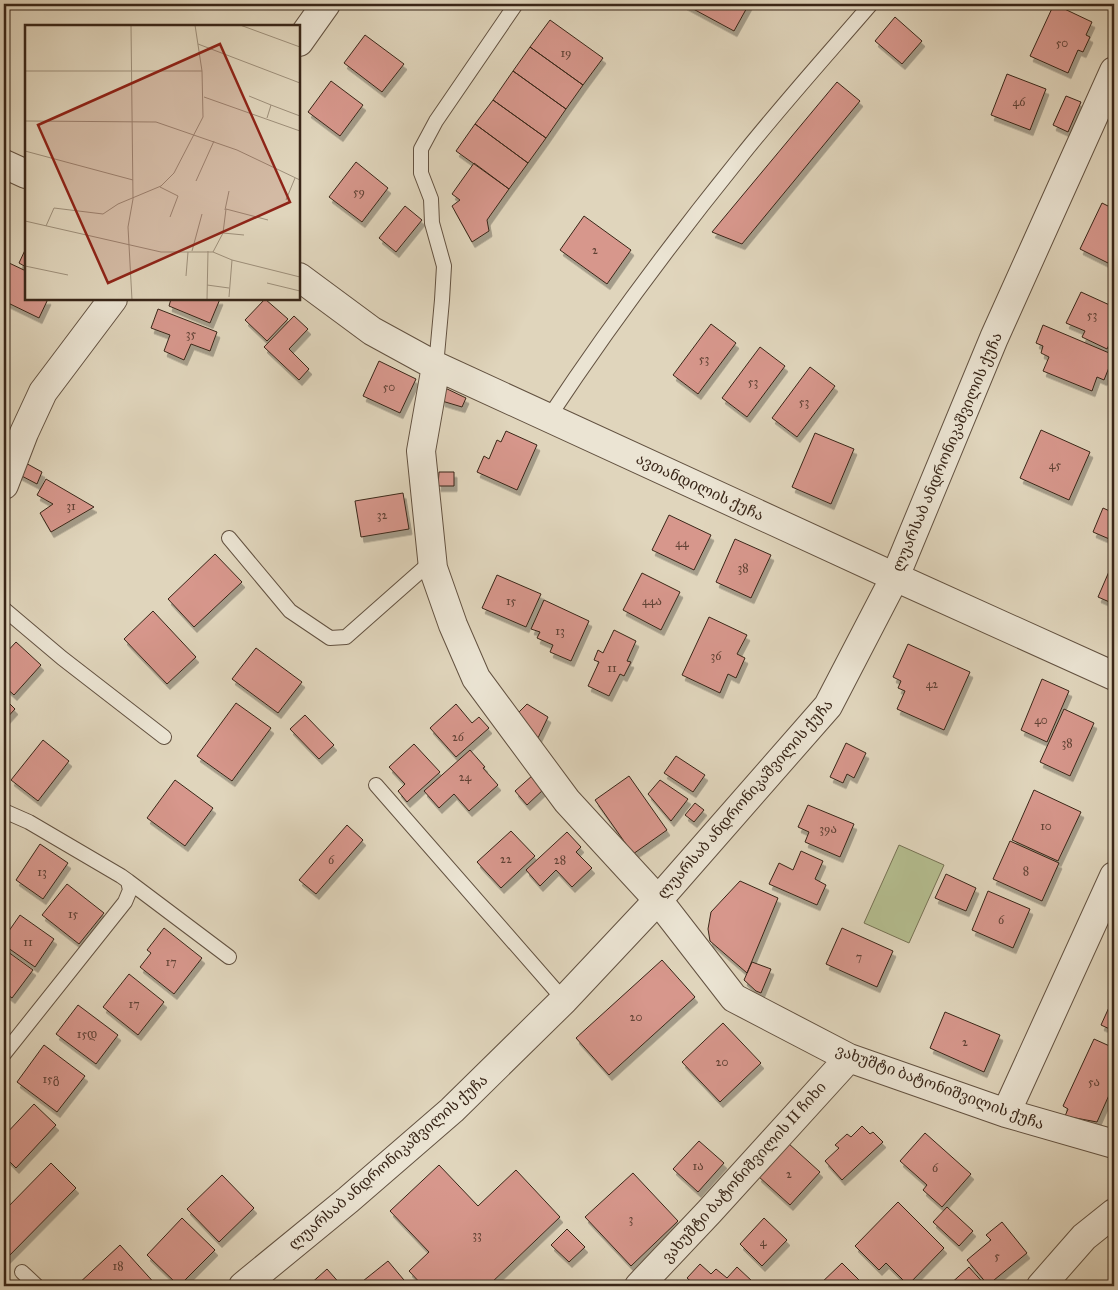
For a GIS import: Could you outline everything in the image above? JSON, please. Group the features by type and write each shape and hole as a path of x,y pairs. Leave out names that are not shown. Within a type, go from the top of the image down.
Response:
{"street":[{"path":"300,41 326,4"},
{"name":"ლუარსაბ ანდრონიკაშვილის ქუჩა","path":"243,1286 348,1200 452,1110 564,1000 658,900 828,706 895,577 994,338 1114,70"},
{"path":"4,164 25,174"},
{"name":"ავთანდილის ქუჩა","path":"300,278 372,331 436,366 1114,676"},
{"path":"4,485 24,433 43,392 112,300"},
{"name":"ვახუშტი ბატონიშვილის ქუჩა","path":"436,366 422,451 432,561 453,625 476,678 568,801 658,900 734,998 849,1058 1006,1113 1114,1144"},
{"path":"1006,1113 1114,876"},
{"name":"ვახუშტი ბატონიშვილის II ჩიხი","path":"639,1286 849,1058"},
{"path":"1041,1286 1084,1237 1114,1213"}],"lane":[{"name":"ვახუშტი ბატონიშვილის ქუჩა","path":"436,366 444,266 432,223 430,199 421,173 421,149 436,121 516,4"},
{"path":"549,418 590,355 678,235 746,150 871,4"},
{"path":"229,538 290,611 330,638 346,637 432,561"},
{"path":"4,608 62,658 164,737"},
{"path":"376,785 564,1000"},
{"path":"4,811 29,822 128,881 230,957"},
{"path":"4,1054 125,902 130,890 128,881"},
{"path":"22,1272 37,1286"}],"green space":[{"path":"899,845 944,865 909,943 864,923"}],"building":[{"path":"684,4 749,4 734,31"},
{"path":"1054,4 1092,22 1086,35 1090,37 1083,52 1078,50 1068,73 1030,56"},
{"path":"895,17 922,41 902,64 875,41"},
{"path":"550,20 603,58 583,85 530,47"},
{"path":"365,35 404,64 382,92 344,63"},
{"path":"530,47 583,85 566,109 513,71"},
{"path":"513,71 566,109 546,138 493,100"},
{"path":"1007,74 1046,89 1030,130 991,115"},
{"path":"331,81 363,105 340,136 308,112"},
{"path":"837,82 860,101 742,244 712,232"},
{"path":"1066,96 1081,102 1068,132 1053,125"},
{"path":"493,100 546,138 528,163 475,124"},
{"path":"475,124 528,163 509,189 456,151"},
{"path":"356,162 388,188 362,222 329,197"},
{"path":"474,163 509,189 487,220 489,231 472,242 452,206 460,200 452,194"},
{"path":"1102,203 1114,209 1114,266 1080,249"},
{"path":"405,206 422,220 396,252 379,238"},
{"path":"584,216 631,250 607,284 560,250"},
{"path":"25,250 25,266 19,263"},
{"path":"7,262 25,271 25,300 48,300 39,318 4,301 4,269"},
{"path":"1081,292 1114,307 1114,345 1110,343 1107,349 1082,337 1085,331 1066,323"},
{"path":"171,300 220,300 210,323 169,306"},
{"path":"264,300 288,319 267,341 245,320"},
{"path":"158,309 217,332 210,351 191,344 184,360 164,351 170,335 151,328"},
{"path":"294,316 308,329 289,349 309,369 299,380 264,347"},
{"path":"711,324 736,343 698,394 673,375"},
{"path":"1043,325 1114,355 1104,380 1097,377 1092,391 1043,371 1049,357 1041,353 1043,346 1036,343"},
{"path":"760,347 785,366 747,417 722,398"},
{"path":"379,361 416,379 400,413 363,396"},
{"path":"810,367 835,386 797,437 772,418"},
{"path":"443,387 466,398 462,407 442,401"},
{"path":"1041,430 1090,452 1069,500 1020,478"},
{"path":"506,431 537,445 517,490 477,472 484,456 489,459 497,440 501,442"},
{"path":"815,433 854,449 831,504 792,487"},
{"path":"22,461 42,472 37,484 18,474"},
{"path":"439,472 454,472 454,486 438,486"},
{"path":"46,479 94,507 51,532 40,513 53,504 37,495"},
{"path":"403,493 409,529 361,537 355,501"},
{"path":"1103,508 1114,513 1114,541 1093,532"},
{"path":"669,515 711,535 694,570 652,550"},
{"path":"735,539 771,555 751,598 716,582"},
{"path":"215,554 242,582 194,627 168,599"},
{"path":"1114,560 1114,604 1098,597"},
{"path":"642,573 680,592 661,630 623,610"},
{"path":"497,575 541,594 526,627 482,608"},
{"path":"544,600 589,621 571,661 550,652 553,645 537,638 540,632 531,629"},
{"path":"153,611 196,657 167,684 124,639"},
{"path":"709,617 747,635 737,654 745,658 736,678 728,674 720,693 682,675"},
{"path":"614,630 636,641 627,661 631,662 624,676 620,674 609,696 588,686 599,662 594,660 598,650 603,653"},
{"path":"16,642 41,665 14,695 4,686 4,655"},
{"path":"908,644 970,672 944,730 897,709 905,691 898,688 901,681 893,677"},
{"path":"256,648 302,682 278,713 232,679"},
{"path":"1042,679 1069,691 1047,742 1021,730"},
{"path":"4,698 15,709 4,721"},
{"path":"236,703 271,728 232,781 197,756"},
{"path":"456,704 472,723 479,717 489,728 456,757 430,728"},
{"path":"527,704 548,717 537,740 516,715"},
{"path":"1064,709 1094,723 1070,776 1040,762"},
{"path":"305,715 334,745 319,759 290,729"},
{"path":"43,740 69,761 38,801 11,780"},
{"path":"846,743 866,753 854,778 847,774 843,783 830,777"},
{"path":"414,744 440,772 407,802 398,791 405,784 389,767"},
{"path":"470,750 498,785 469,811 454,794 439,808 424,791"},
{"path":"676,756 705,775 693,792 664,773"},
{"path":"533,775 544,789 527,805 515,791"},
{"path":"629,776 667,830 633,854 595,800"},
{"path":"175,780 213,808 185,846 147,818"},
{"path":"660,780 688,799 671,821 648,794"},
{"path":"1034,790 1081,812 1058,861 1012,840"},
{"path":"695,803 704,810 694,822 685,815"},
{"path":"808,805 854,824 840,857 805,842 809,832 798,827"},
{"path":"347,825 363,840 316,894 299,880"},
{"path":"511,831 535,856 501,888 477,862"},
{"path":"567,832 581,847 576,852 592,868 572,887 556,870 540,886 526,870"},
{"path":"1010,841 1059,863 1042,901 993,879"},
{"path":"40,844 68,863 43,899 16,880"},
{"path":"801,851 823,861 815,879 826,885 817,905 769,884 779,863 793,870"},
{"path":"946,874 976,888 966,911 935,898"},
{"path":"740,881 778,898 747,973 710,941 708,929 711,912"},
{"path":"67,884 104,913 79,944 42,915"},
{"path":"988,891 1030,909 1013,948 972,930"},
{"path":"20,915 54,939 35,967 4,945 4,938"},
{"path":"164,928 202,958 174,994 140,967 151,953 147,950"},
{"path":"842,928 893,951 877,987 826,964"},
{"path":"4,949 33,970 12,998 4,992"},
{"path":"662,960 695,997 609,1075 576,1038"},
{"path":"752,962 771,969 761,993 744,980"},
{"path":"129,974 164,1002 138,1035 103,1007"},
{"path":"1111,1003 1114,1004 1114,1031 1101,1025"},
{"path":"78,1005 118,1035 96,1064 56,1034"},
{"path":"945,1012 1000,1035 984,1072 930,1048"},
{"path":"723,1023 761,1063 720,1102 682,1062"},
{"path":"1094,1039 1114,1048 1114,1084 1097,1122 1065,1116 1068,1109 1063,1106"},
{"path":"44,1045 85,1076 57,1112 17,1082"},
{"path":"1114,1084 1114,1097 1109,1095"},
{"path":"34,1104 56,1125 16,1168 4,1156 4,1136"},
{"path":"862,1126 870,1134 873,1132 883,1142 842,1180 825,1161 839,1148 835,1145 847,1134 851,1137"},
{"path":"925,1133 971,1174 942,1207 923,1190 927,1185 900,1161"},
{"path":"699,1141 724,1163 698,1192 673,1169"},
{"path":"788,1143 820,1172 790,1205 758,1176"},
{"path":"51,1163 76,1188 5,1260 4,1211"},
{"path":"439,1165 478,1206 516,1170 560,1217 488,1286 423,1286 409,1271 429,1252 390,1211"},
{"path":"633,1173 678,1221 631,1266 585,1217"},
{"path":"222,1175 254,1208 219,1242 187,1209"},
{"path":"898,1202 944,1248 908,1285 886,1263 879,1270 855,1246"},
{"path":"947,1207 973,1231 959,1246 933,1222"},
{"path":"182,1218 215,1250 179,1286 147,1255"},
{"path":"764,1218 787,1240 762,1266 740,1244"},
{"path":"1002,1222 1027,1253 988,1285 967,1260 991,1240 986,1235"},
{"path":"567,1229 585,1247 569,1262 551,1245"},
{"path":"120,1245 157,1286 76,1286"},
{"path":"388,1261 409,1286 358,1285"},
{"path":"842,1263 865,1286 818,1286"},
{"path":"700,1264 711,1274 716,1269 727,1278 737,1267 753,1282 749,1286 696,1286 687,1278"},
{"path":"969,1267 986,1286 948,1286"},
{"path":"327,1269 342,1286 308,1286"}]}
